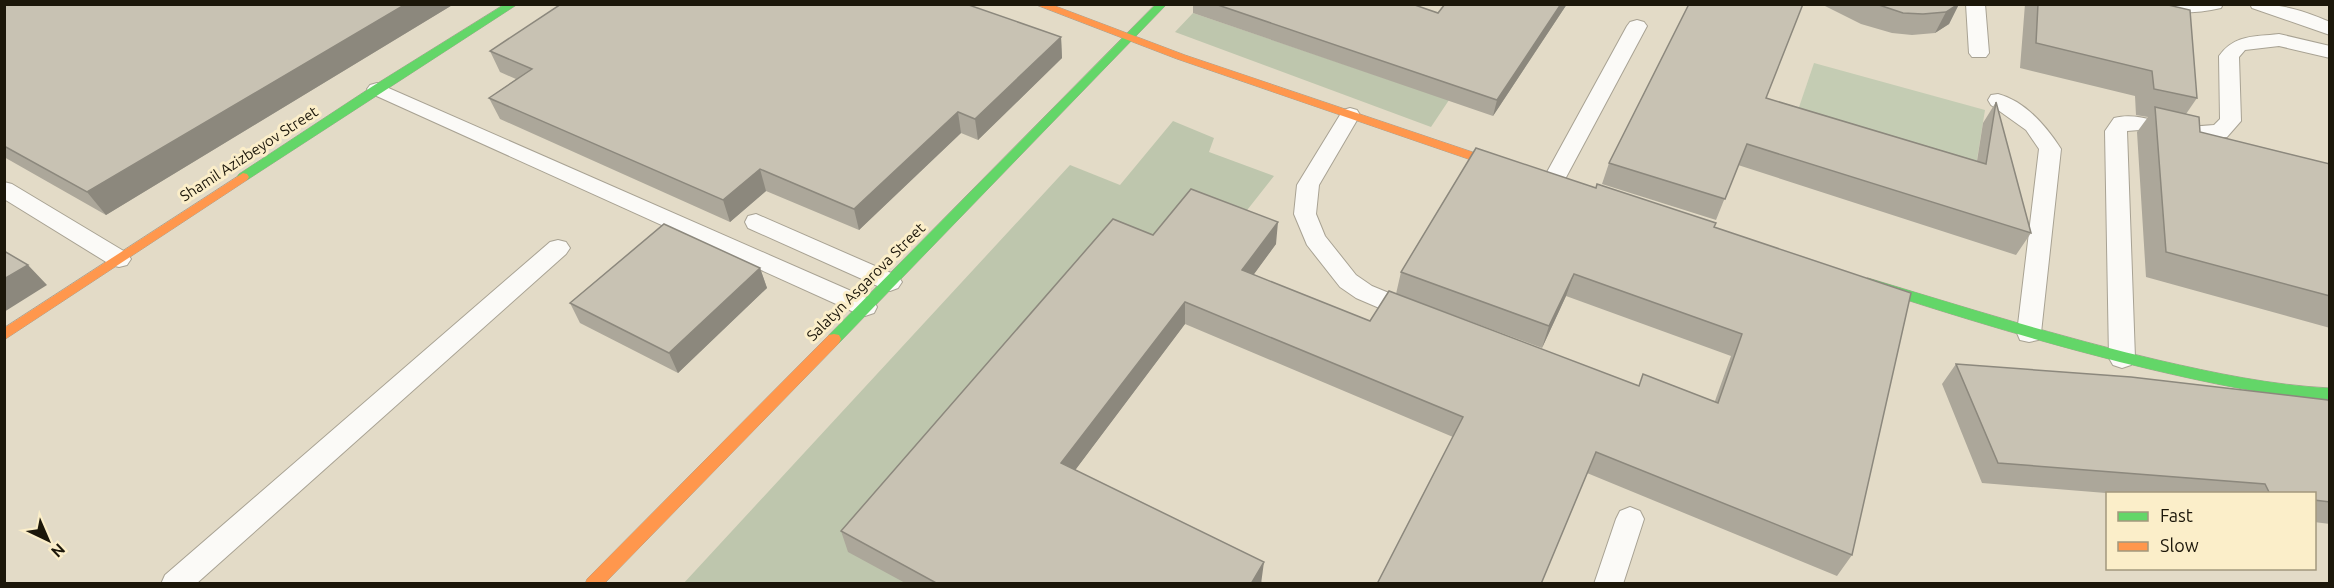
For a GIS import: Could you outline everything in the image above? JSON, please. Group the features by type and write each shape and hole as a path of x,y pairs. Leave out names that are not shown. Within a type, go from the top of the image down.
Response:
{"street":[{"name":"Shamil Azizbeyov Street","path":"4,335 377,89 513,4"},
{"path":"1039,4 1129,38 1547,181"},
{"name":"Salatyn Asgarova Street","path":"594,584 1162,4"},
{"path":"1854,279 2029,333 2122,358 2236,383 2308,394 2330,394"}],"lane":[{"path":"1975,4 1979,52"},
{"path":"2150,4 2180,9 2214,4"},
{"path":"2259,4 2330,29"},
{"path":"1547,181 1637,26"},
{"path":"2122,358 2116,131 2121,123 2139,123 2181,133 2220,132 2231,120 2229,56 2239,45 2279,40 2305,44 2330,52"},
{"path":"377,89 865,307"},
{"path":"1998,100 2033,125 2050,149 2029,333"},
{"path":"1350,115 1308,185 1305,213 1315,239 1348,281 1364,292 1433,320"},
{"path":"4,189 119,260"},
{"path":"756,222 890,282"},
{"path":"175,584 558,248"},
{"path":"1608,584 1630,519"}],"green space":[{"path":"1193,13 1449,100 1431,127 1175,32"},
{"path":"1814,63 1985,110 1975,172 1795,119"},
{"path":"1173,121 1214,138 1209,152 1274,176 1233,228 849,551 907,583 683,584 1070,165 1120,185"}],"building":[{"path":"4,4 406,4 87,192 4,146"},
{"path":"561,4 966,4 1061,37 975,119 958,112 854,209 760,169 723,200 489,98 532,69 490,51"},
{"path":"1215,4 1412,4 1438,13 1445,4 1561,4 1497,100"},
{"path":"1689,4 1803,4 1766,98 1986,164 1996,102 2031,233 1747,144 1725,199 1609,163"},
{"path":"1876,4 1958,4 1946,12 1923,14 1903,13"},
{"path":"2038,4 2164,4 2190,10 2197,98 2154,89 2152,71 2036,43"},
{"path":"2155,107 2199,117 2200,132 2330,164 2330,296 2166,252"},
{"path":"1476,148 1596,188 1597,184 1716,223 1714,227 1911,293 1852,555 1596,452 1541,584 1377,584 1463,417 1185,302 1061,463 1264,562 1251,584 938,584 841,531 1113,219 1153,235 1191,189 1278,222 1242,270 1370,321 1389,291 1639,386 1643,374 1718,403 1742,334 1574,274 1549,326 1401,272"},
{"path":"664,224 760,268 669,353 570,303"},
{"path":"4,251 28,265 4,279"},
{"path":"1956,364 2131,377 2328,400 2330,404 2330,502 2316,500 2316,492 2269,492 2265,484 1998,463"}],"traffic: fast":[{"path":"243,177 377,89 513,4"},
{"path":"834,339 1162,4"},
{"path":"1868,283 2092,350 2248,385 2330,394"}],"traffic: slow":[{"path":"1039,4 1181,57 1513,170"},
{"path":"4,335 243,177"},
{"path":"593,584 834,339"}]}
